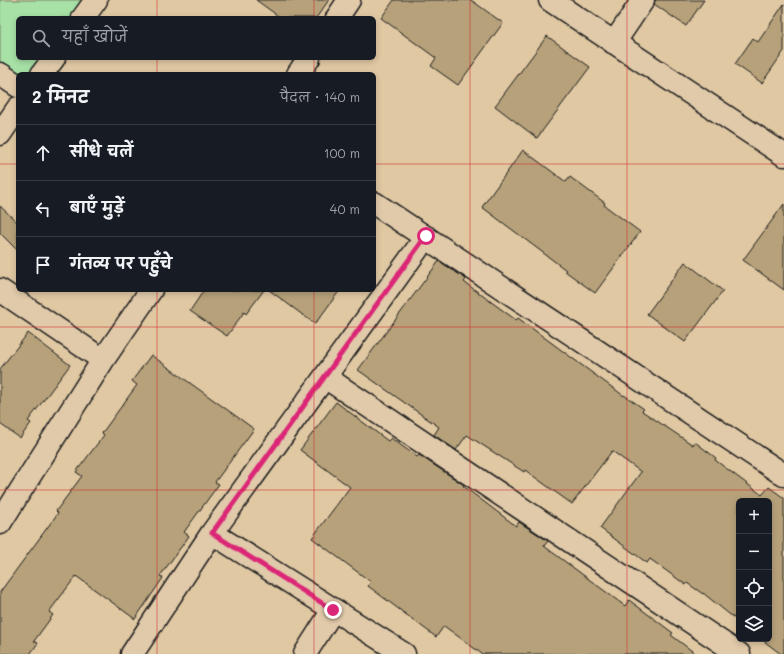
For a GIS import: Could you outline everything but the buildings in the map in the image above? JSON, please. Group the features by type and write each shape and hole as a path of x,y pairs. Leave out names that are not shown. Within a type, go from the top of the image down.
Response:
{"street":[{"path":"84,16 96,0"},
{"path":"338,16 349,0"},
{"path":"550,0 784,155"},
{"path":"614,43 643,0"},
{"path":"44,72 52,60"},
{"path":"299,72 308,60"},
{"path":"0,74 16,85"},
{"path":"0,134 16,111"},
{"path":"376,204 426,236 784,476"},
{"path":"132,654 212,533 426,236"},
{"path":"0,290 103,360"},
{"path":"0,523 103,360 150,292"},
{"path":"325,377 739,654"},
{"path":"212,533 404,654"},
{"path":"305,654 333,610"}],"green space":[{"path":"0,0 96,0 84,16 16,16 16,60 52,60 44,72 16,72 16,74 0,74"}],"route":[{"path":"333,610 212,533 426,236"}]}
